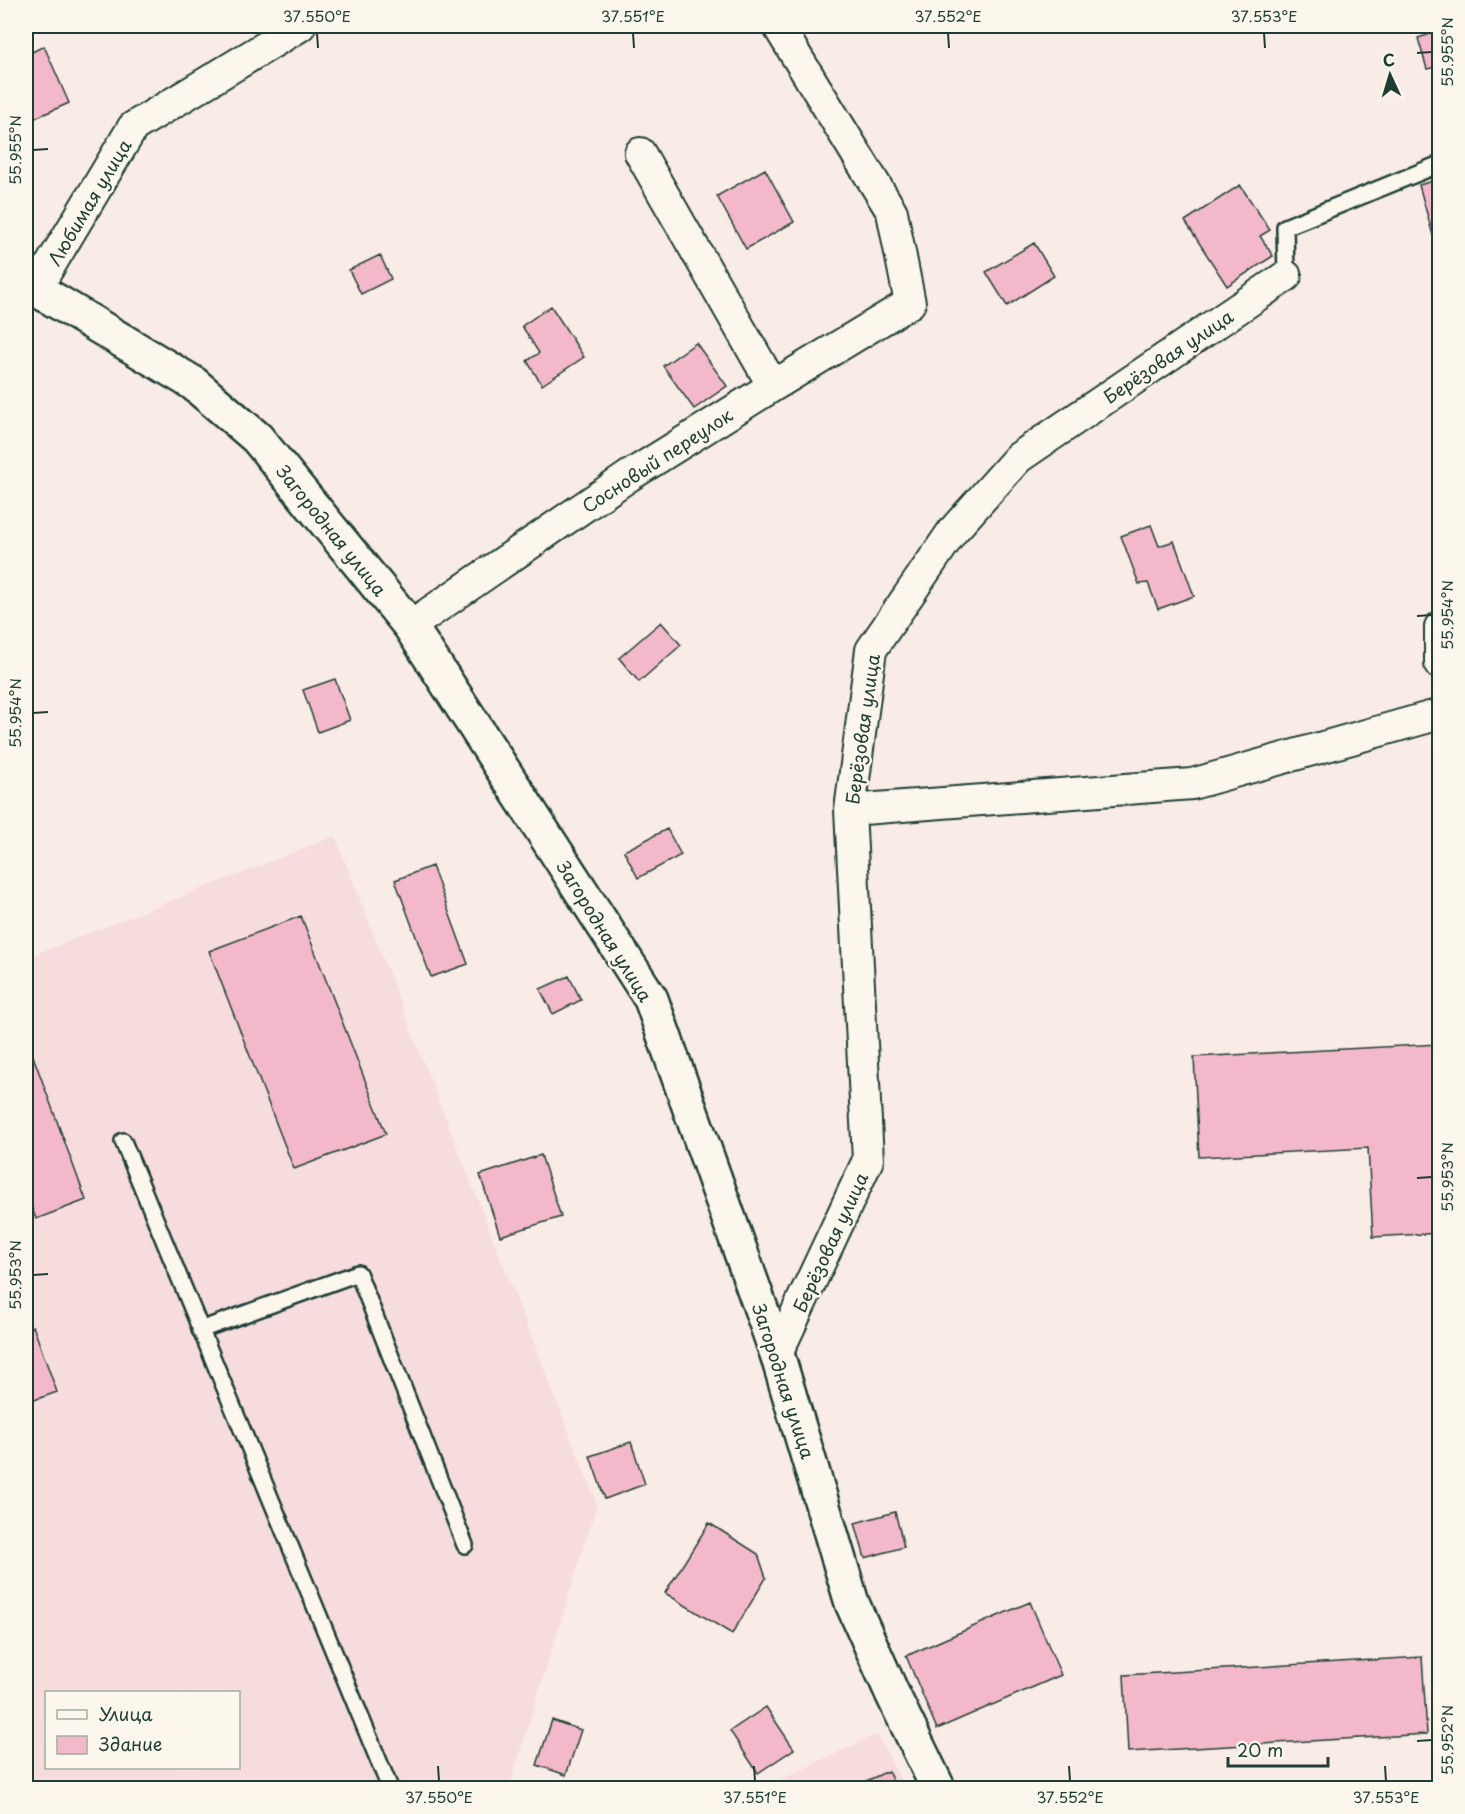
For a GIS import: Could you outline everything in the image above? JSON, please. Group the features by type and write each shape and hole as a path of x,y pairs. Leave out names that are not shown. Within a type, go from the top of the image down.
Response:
{"street":[{"name":"Любимая улица","path":"31,284 134,127 300,26"},
{"name":"Сосновый переулок","path":"410,626 629,476 910,303 892,212 778,26"},
{"path":"640,153 773,386"},
{"name":"Берёзовая улица","path":"777,1354 868,1160 850,810 871,650 952,532 1018,458 1286,276"},
{"name":"Загородная улица","path":"31,284 97,327 193,382 256,438 410,626 651,999 777,1354 852,1603 938,1788"},
{"path":"1440,627 1440,664"},
{"path":"850,810 1192,784 1440,714"}],"lane":[{"path":"1286,276 1285,227 1440,164"},
{"path":"123,1141 390,1788"},
{"path":"200,1330 358,1273 465,1545"}],"shaded area":[{"path":"335,836 597,1504 509,1788 26,1788 26,958"},
{"path":"877,1734 905,1788 763,1788"}],"building":[{"path":"1440,31 1440,66 1427,69 1418,38"},
{"path":"44,46 69,103 26,122 26,55"},
{"path":"765,169 794,222 746,249 717,196"},
{"path":"1440,179 1440,249 1437,250 1419,185"},
{"path":"1240,185 1270,230 1260,236 1273,256 1227,286 1185,221"},
{"path":"1034,243 1054,276 1007,306 986,272"},
{"path":"380,255 391,279 361,294 349,270"},
{"path":"551,306 584,357 542,385 527,361 539,353 522,326"},
{"path":"696,343 727,386 694,409 663,366"},
{"path":"1151,525 1159,546 1174,541 1194,596 1158,609 1148,583 1139,584 1121,536"},
{"path":"661,622 681,645 639,682 619,658"},
{"path":"335,679 350,720 318,732 303,690"},
{"path":"667,829 681,855 638,878 624,851"},
{"path":"432,866 468,964 431,977 395,880"},
{"path":"301,916 386,1134 294,1169 209,951"},
{"path":"569,976 581,1000 553,1014 540,989"},
{"path":"26,1037 86,1200 36,1219 26,1191"},
{"path":"1440,1044 1440,1233 1373,1237 1368,1148 1199,1157 1194,1057"},
{"path":"541,1155 561,1217 500,1236 480,1175"},
{"path":"33,1326 57,1392 26,1403 26,1329"},
{"path":"631,1442 645,1484 605,1499 590,1456"},
{"path":"895,1512 904,1547 865,1558 855,1523"},
{"path":"709,1523 758,1554 766,1578 732,1634 665,1593"},
{"path":"1030,1602 1061,1675 937,1729 906,1656"},
{"path":"1422,1657 1427,1734 1128,1752 1124,1675"},
{"path":"766,1707 794,1749 758,1773 730,1731"},
{"path":"552,1720 581,1730 566,1775 537,1765"},
{"path":"888,1771 896,1788 851,1788"}]}
